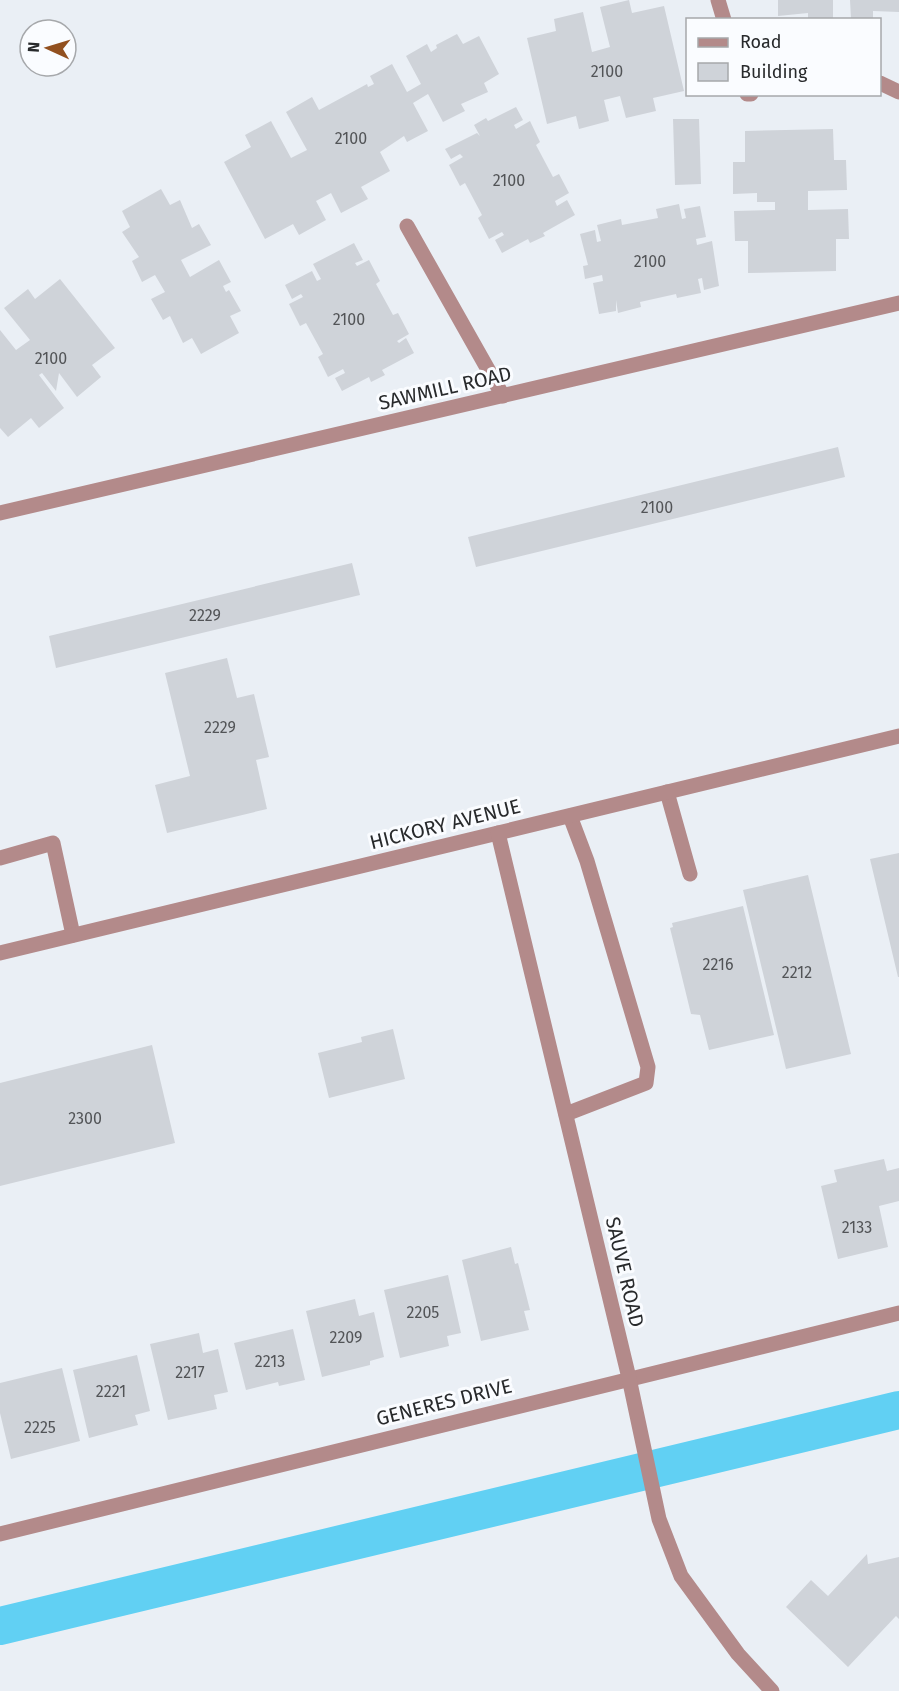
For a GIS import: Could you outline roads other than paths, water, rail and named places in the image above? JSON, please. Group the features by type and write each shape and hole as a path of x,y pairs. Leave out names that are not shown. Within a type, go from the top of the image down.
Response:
{"street":[{"path":"718,0 723,18"},
{"path":"881,84 899,92"},
{"path":"407,226 503,396"},
{"name":"SAWMILL ROAD","path":"0,513 899,303"},
{"name":"HICKORY AVENUE","path":"0,953 899,736"},
{"path":"667,792 690,874"},
{"path":"566,1114 646,1083 648,1067 587,861 570,816"},
{"name":"SAUVE ROAD","path":"498,833 629,1378 659,1519 681,1576 738,1654 772,1691"},
{"path":"0,858 53,843 73,935"},
{"name":"GENERES DRIVE","path":"0,1534 899,1313"}],"waterway":[{"path":"0,1626 899,1410"}]}
